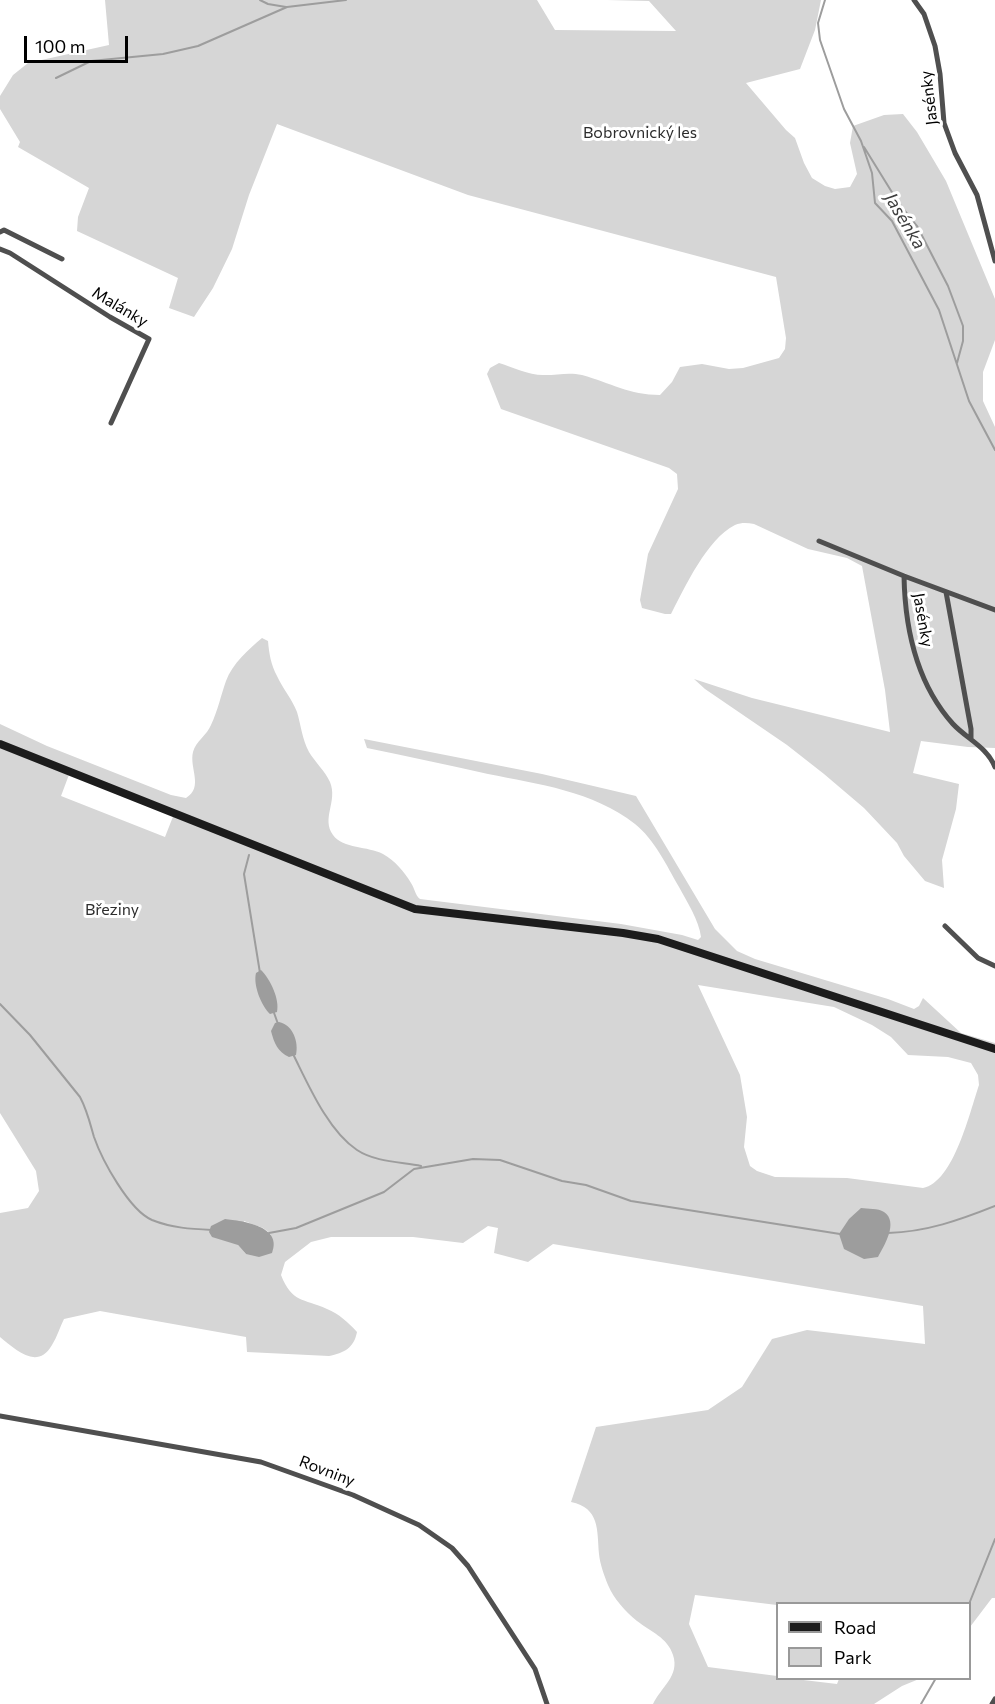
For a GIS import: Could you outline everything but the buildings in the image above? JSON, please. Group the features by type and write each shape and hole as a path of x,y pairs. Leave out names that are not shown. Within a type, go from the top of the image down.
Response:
{"street":[{"name":"Jasénky","path":"914,0 924,14 935,45 944,123 955,153 977,195 995,261"},
{"path":"2,231 62,259"},
{"name":"Malánky","path":"0,249 149,339 111,423"},
{"name":"Jasénky","path":"819,541 903,576 905,611 911,644 936,705 956,727 991,756 995,767"},
{"path":"903,576 995,610"},
{"path":"946,592 971,739"},
{"path":"0,744 415,909 658,939 995,1049"},
{"path":"945,926 978,958 995,966"},
{"name":"Rovniny","path":"0,1416 261,1462 353,1495 419,1525 452,1548 468,1566 535,1669 547,1704"},
{"path":"992,1704 995,1699"}],"green space":[{"name":"Bobrovnický les","path":"105,0 537,0 555,30 676,31 649,1 607,0 821,0 815,30 800,69 746,83 795,138 812,178 835,189 850,187 857,174 850,143 853,126 884,115 903,114 917,132 946,181 995,299 995,340 983,372 983,401 995,427 995,748 921,741 913,773 959,784 956,809 942,860 944,888 925,881 904,856 897,843 864,808 824,774 694,679 752,698 890,732 885,690 862,566 847,558 808,549 754,524 740,523 725,532 706,552 671,614 642,608 640,600 648,554 678,489 677,474 669,468 501,409 487,374 490,368 499,363 534,374 582,375 629,391 660,395 672,382 680,367 702,364 729,369 743,368 779,358 785,349 786,338 776,277 468,195 277,124 249,195 232,249 213,288 194,317 169,308 178,278 77,231 78,217 89,188 18,147 20,142 0,109 0,96 13,75 28,63 109,45"},
{"name":"Březiny","path":"262,638 268,641 273,668 297,712 307,747 330,782 332,796 329,822 333,835 343,843 383,854 405,874 420,899 621,924 698,940 701,937 692,911 660,853 642,830 619,813 564,790 367,748 364,739 542,774 636,796 715,929 737,951 755,959 914,1009 919,1006 923,998 961,1033 995,1043 995,1598 992,1598 971,1626 971,1602 776,1602 776,1605 695,1595 689,1624 708,1667 776,1676 776,1680 837,1684 839,1680 917,1680 902,1686 874,1704 653,1704 669,1681 674,1669 671,1649 663,1639 637,1621 613,1595 600,1562 595,1521 587,1509 571,1502 596,1427 708,1410 742,1387 772,1339 807,1330 925,1344 923,1306 553,1244 528,1262 494,1253 498,1228 488,1226 463,1243 413,1237 331,1237 311,1242 285,1262 281,1275 289,1291 299,1298 335,1313 357,1332 356,1338 348,1349 329,1356 247,1352 246,1337 100,1311 64,1319 52,1345 46,1353 40,1356 33,1357 19,1352 0,1337 0,1213 28,1208 39,1191 36,1171 0,1113 0,724 47,746 171,795 186,798 191,794 195,783 192,758 194,748 211,725 224,686 241,657","holes":["70,772 174,814 165,837 61,796","698,985 834,1007 891,1037 908,1055 948,1057 971,1063 978,1075 979,1085 966,1127 944,1173 934,1183 923,1188 847,1178 775,1177 750,1166 744,1147 747,1117 740,1075","244,1221 263,1228 271,1234 246,1254 238,1245"]}],"shaded area":[{"path":"261,970 274,990 277,1012 270,1014 258,995 255,978 256,973"},
{"path":"279,1022 288,1027 294,1035 297,1045 296,1055 289,1057 285,1055 275,1043 271,1031 275,1023"},
{"path":"861,1208 876,1209 888,1216 889,1234 878,1257 864,1259 844,1249 839,1234 849,1219"},
{"path":"225,1219 241,1221 267,1231 274,1244 272,1253 259,1257 246,1254 238,1245 212,1237 209,1232 211,1226"}],"waterway":[{"path":"260,0 286,7"},
{"path":"56,78 91,61 163,54 198,46 287,7 346,0"},
{"name":"Jasénka","path":"825,0 818,23 820,40 844,109 861,141 872,173 875,203 892,221 939,310 969,401 995,450"},
{"path":"864,147 898,202 917,226 948,286 963,326 963,341 957,363"},
{"path":"249,855 244,874 260,973"},
{"path":"0,1004 30,1035 80,1097 103,1158 117,1183 134,1206 143,1215 159,1223 182,1228 212,1230"},
{"path":"273,1010 278,1024"},
{"path":"293,1054 312,1093 328,1119 347,1142 372,1157 421,1166"},
{"path":"269,1233 296,1228 384,1192 414,1169 473,1159 500,1160 562,1181 586,1185 631,1201 840,1234"},
{"path":"888,1233 943,1224 995,1206"},
{"name":"Jasénka","path":"970,1602 995,1539"},
{"name":"Jasénka","path":"921,1704 935,1680"}]}
